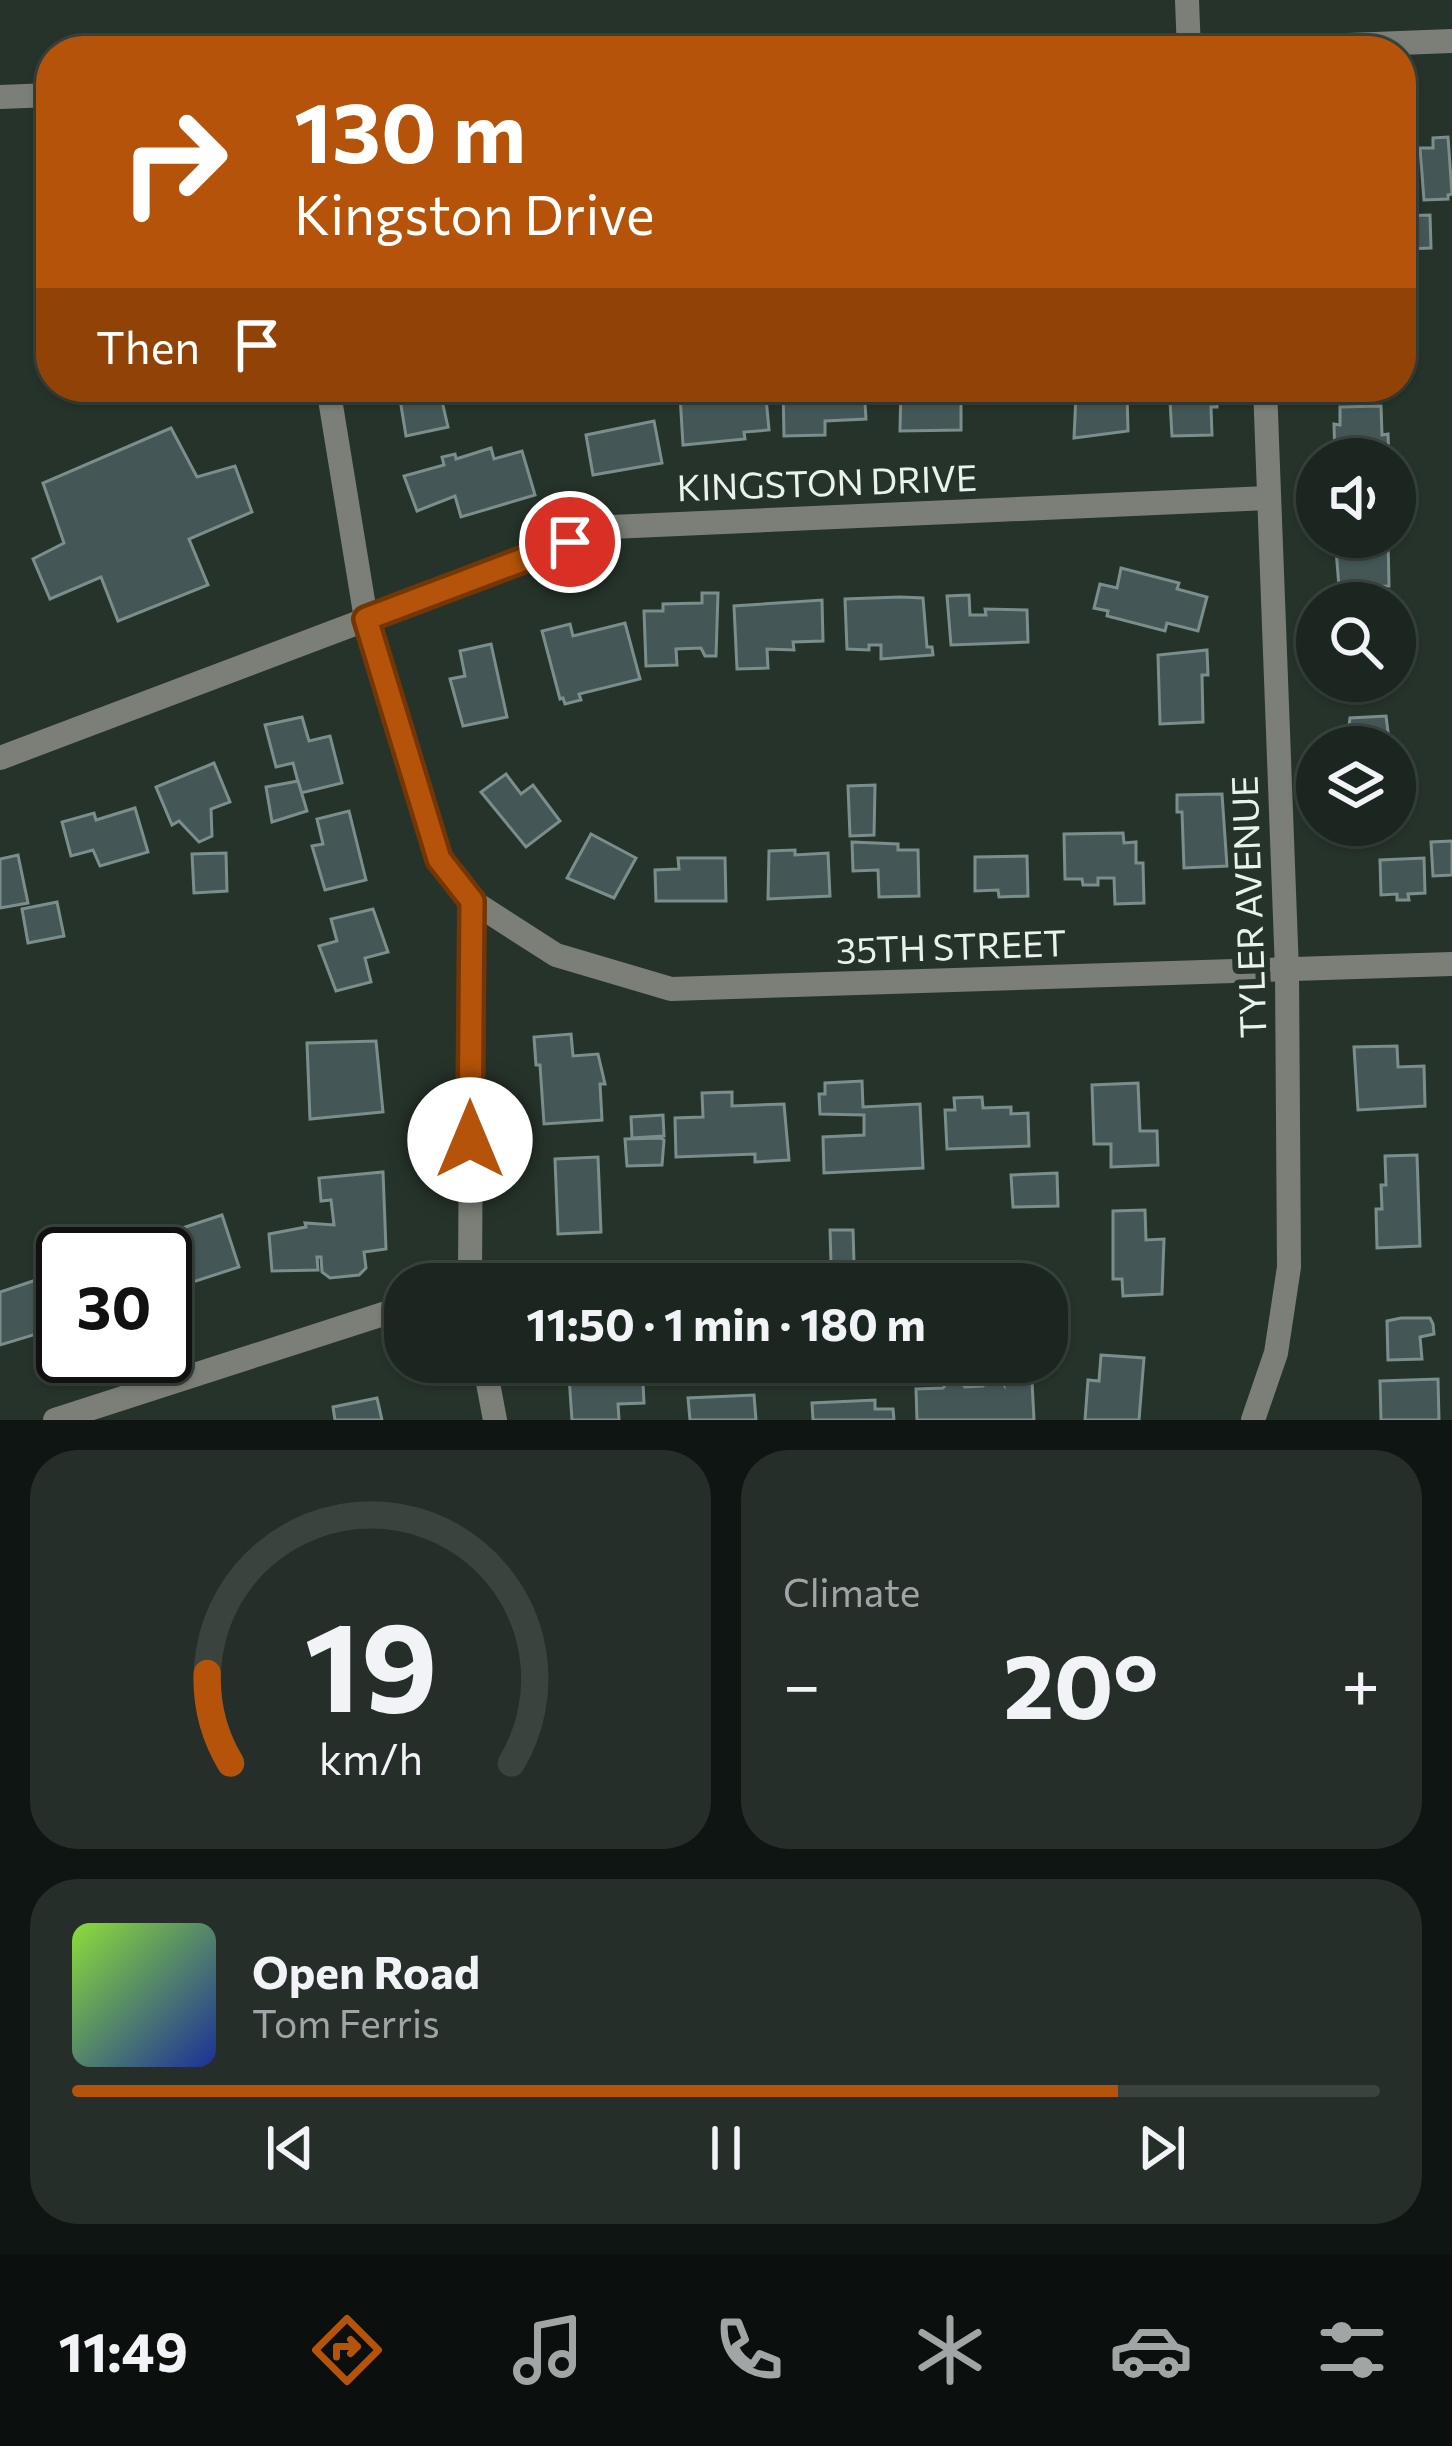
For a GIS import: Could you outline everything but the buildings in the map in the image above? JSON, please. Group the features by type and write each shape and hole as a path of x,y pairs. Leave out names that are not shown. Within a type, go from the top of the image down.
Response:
{"street":[{"path":"1187,0 1191,36"},
{"path":"1416,43 1452,41"},
{"path":"0,97 36,96"},
{"path":"330,402 366,619 439,859 472,901 470,1263"},
{"name":"TYLER AVENUE","path":"1253,1420 1276,1353 1289,1267 1287,971 1265,402"},
{"name":"KINGSTON DRIVE","path":"0,758 611,526 1268,498"},
{"name":"35TH STREET","path":"472,901 556,955 671,988 1452,964"},
{"path":"56,1420 384,1314"},
{"path":"488,1383 495,1420"}],"route":[{"path":"470,1140 472,901 439,859 422,815 366,619 570,542"}]}
